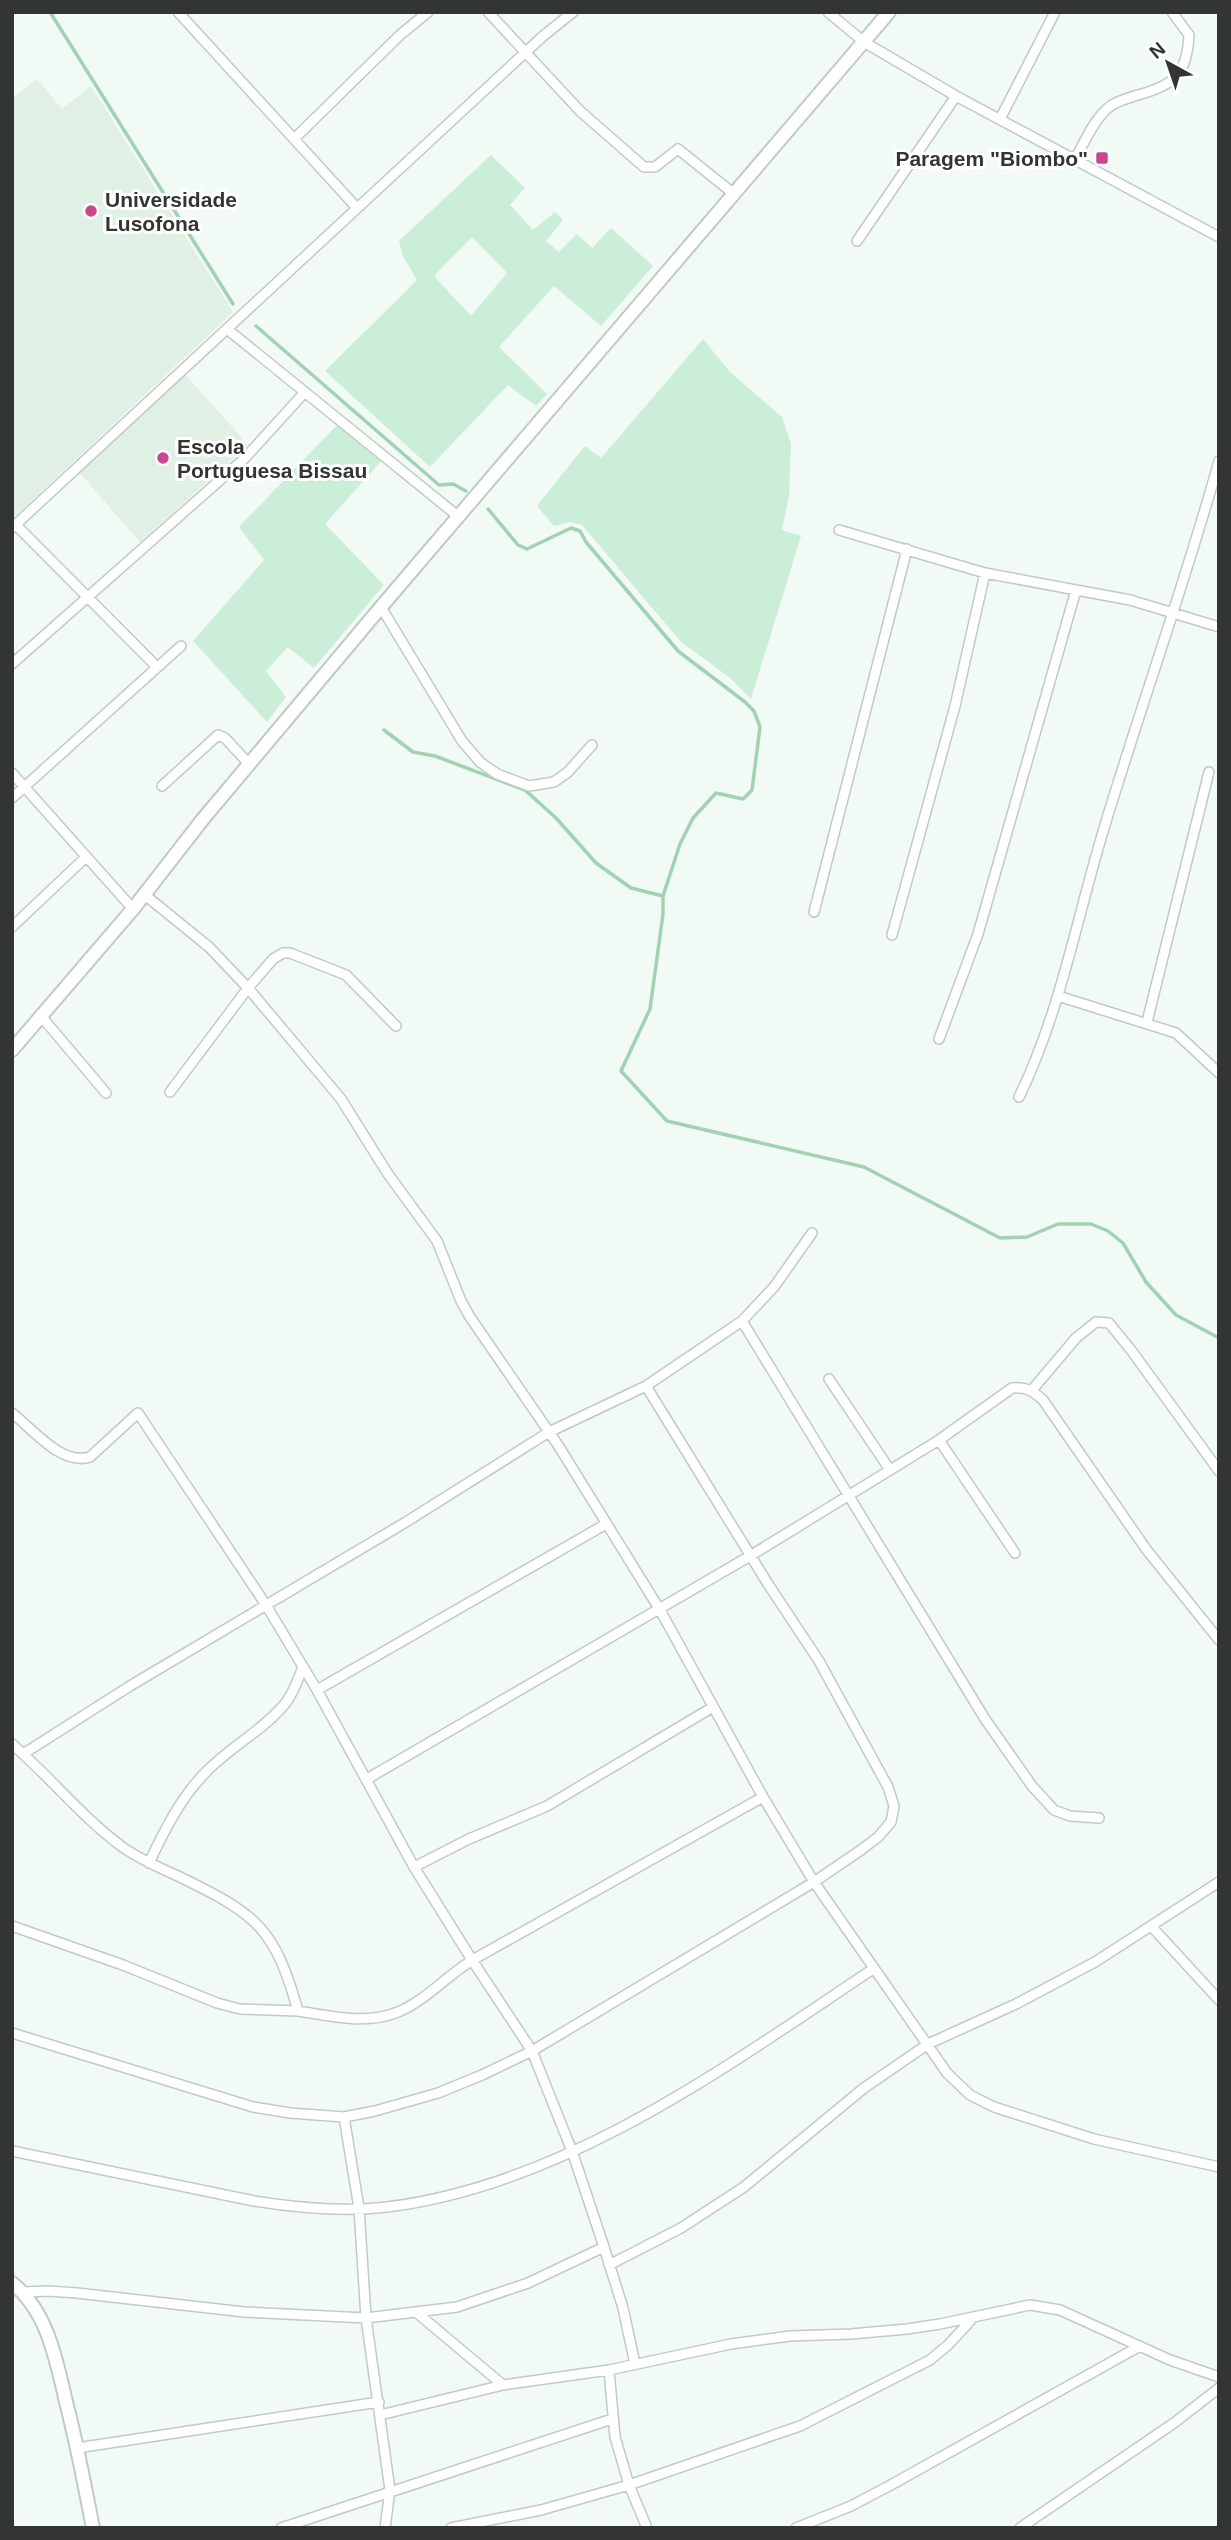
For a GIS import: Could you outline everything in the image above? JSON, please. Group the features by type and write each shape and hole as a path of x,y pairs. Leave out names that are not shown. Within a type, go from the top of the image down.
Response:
{"main road":[{"path":"12,1050 145,895 249,764 381,607 889,12"},
{"path":"12,2283 24,2292 43,2323 53,2349 93,2528"}],"street":[{"path":"178,12 357,208"},
{"path":"295,138 400,35 428,12"},
{"path":"488,12 580,111 644,167 654,167 678,149 734,194"},
{"path":"157,667 14,527 542,37 573,12"},
{"path":"828,12 864,42 956,96 1219,237"},
{"path":"1000,119 1055,12"},
{"path":"1075,159 1102,113 1111,105 1158,90 1172,82 1182,71 1189,35 1172,12"},
{"path":"857,241 956,96"},
{"path":"226,329 459,517"},
{"path":"12,664 245,458 305,392"},
{"path":"1019,1097 1038,1056 1058,996 1104,827 1219,461"},
{"path":"839,530 985,573 1130,600 1219,627"},
{"path":"814,912 906,549"},
{"path":"892,935 952,718 985,573"},
{"path":"939,1040 978,934 1076,590"},
{"path":"381,607 462,741 480,762 497,774 528,786 554,782 568,772 592,745"},
{"path":"12,798 181,646"},
{"path":"162,786 218,735 225,738 249,764"},
{"path":"1147,1022 1209,772"},
{"path":"12,773 133,909"},
{"path":"12,926 86,857"},
{"path":"145,895 209,947 248,988 341,1099 388,1174 437,1241 470,1317 549,1432 660,1610 712,1707 814,1882 947,2073 970,2095 994,2107 1094,2139 1219,2167"},
{"path":"170,1092 248,988 273,960 283,953 290,953 346,975 397,1026"},
{"path":"1058,996 1147,1022 1183,1037 1219,1073"},
{"path":"41,1016 106,1093"},
{"path":"23,1754 130,1686 549,1432 646,1386 742,1321 774,1287 812,1233"},
{"path":"742,1321 985,1719 1043,1800 1055,1810 1070,1816 1099,1818"},
{"path":"1032,1390 1076,1338 1096,1322 1109,1324 1219,1471"},
{"path":"829,1379 890,1469"},
{"path":"12,2033 253,2107 344,2117 375,2111 438,2093 482,2076 532,2051 814,1882 878,1838 891,1822 894,1806 888,1787 819,1661 750,1556 646,1386"},
{"path":"367,1779 660,1610 939,1440 1006,1391 1022,1387 1032,1390 1043,1400 1146,1549 1219,1640"},
{"path":"12,1413 59,1451 82,1460 90,1457 138,1413 266,1605 317,1690 414,1867 532,2051 572,2151 604,2247 623,2308 635,2364"},
{"path":"939,1440 1015,1553"},
{"path":"317,1690 606,1524"},
{"path":"149,1863 164,1831 204,1773 231,1748 271,1719 286,1703 303,1667"},
{"path":"414,1867 469,1839 547,1806 712,1707"},
{"path":"12,1744 96,1826 123,1847 244,1912 266,1932 286,1968 298,2011"},
{"path":"12,1926 240,2010 298,2011 352,2019 377,2018 398,2012 472,1960 763,1797"},
{"path":"609,2265 711,2210 752,2180 864,2088 928,2044 1047,1989 1152,1927 1219,1882"},
{"path":"1152,1927 1219,2000"},
{"path":"12,2151 254,2202 293,2207 386,2207 446,2196 482,2186 572,2151 648,2113 699,2083 873,1969"},
{"path":"344,2117 359,2208 366,2318 390,2490 385,2528"},
{"path":"24,2292 78,2293 244,2312 366,2318 457,2307 502,2293 604,2247"},
{"path":"380,2415 503,2385 609,2370 767,2339 907,2329 1030,2305 1060,2310 1197,2371 1219,2377"},
{"path":"417,2313 503,2385"},
{"path":"451,2528 541,2510 629,2485 813,2421 930,2360 974,2317"},
{"path":"796,2528 851,2506 889,2486 1140,2346"},
{"path":"609,2370 615,2437 629,2485 647,2528"},
{"path":"1020,2528 1174,2423 1219,2388"},
{"path":"77,2448 379,2402"},
{"path":"281,2528 612,2419"}],"shaded area":[{"name":"Universidade Lusofona","path":"37,79 62,109 91,86 233,312 12,519 12,99"},
{"name":"Escola Portuguesa Bissau","path":"185,374 248,445 140,542 79,472"}],"green space":[{"path":"491,155 525,188 510,205 533,230 555,212 563,220 546,241 559,252 577,234 592,248 611,228 653,266 601,326 554,286 499,347 547,394 536,406 508,385 430,467 325,371 417,280 403,256 399,241","holes":["472,237 507,273 471,316 434,276"]},
{"path":"703,339 730,372 782,417 791,444 789,496 782,530 801,536 751,699 729,677 681,642 582,525 569,522 554,526 537,506 585,446 601,458"},
{"path":"340,422 384,458 325,524 384,585 314,668 288,647 266,671 286,697 267,722 193,641 264,560 239,527"}],"waterway":[{"path":"50,12 233,304"},
{"path":"256,326 439,485 453,484 466,491"},
{"path":"488,509 518,545 527,549 571,528 580,531 586,542 678,651 745,702 754,711 760,727 752,790 743,799 716,793 693,818 680,844 663,896 650,1009 621,1071 667,1121 864,1167 1000,1238 1027,1237 1058,1224 1091,1224 1108,1231 1123,1243 1146,1282 1176,1315 1219,1338"},
{"path":"384,730 413,752 435,756 525,790 556,818 596,863 631,888 663,896"}],"place":[{"name":"Paragem \"Biombo\"","path":"1102,158"},
{"name":"Universidade Lusofona","path":"91,211"},
{"name":"Escola Portuguesa Bissau","path":"163,458"}]}
